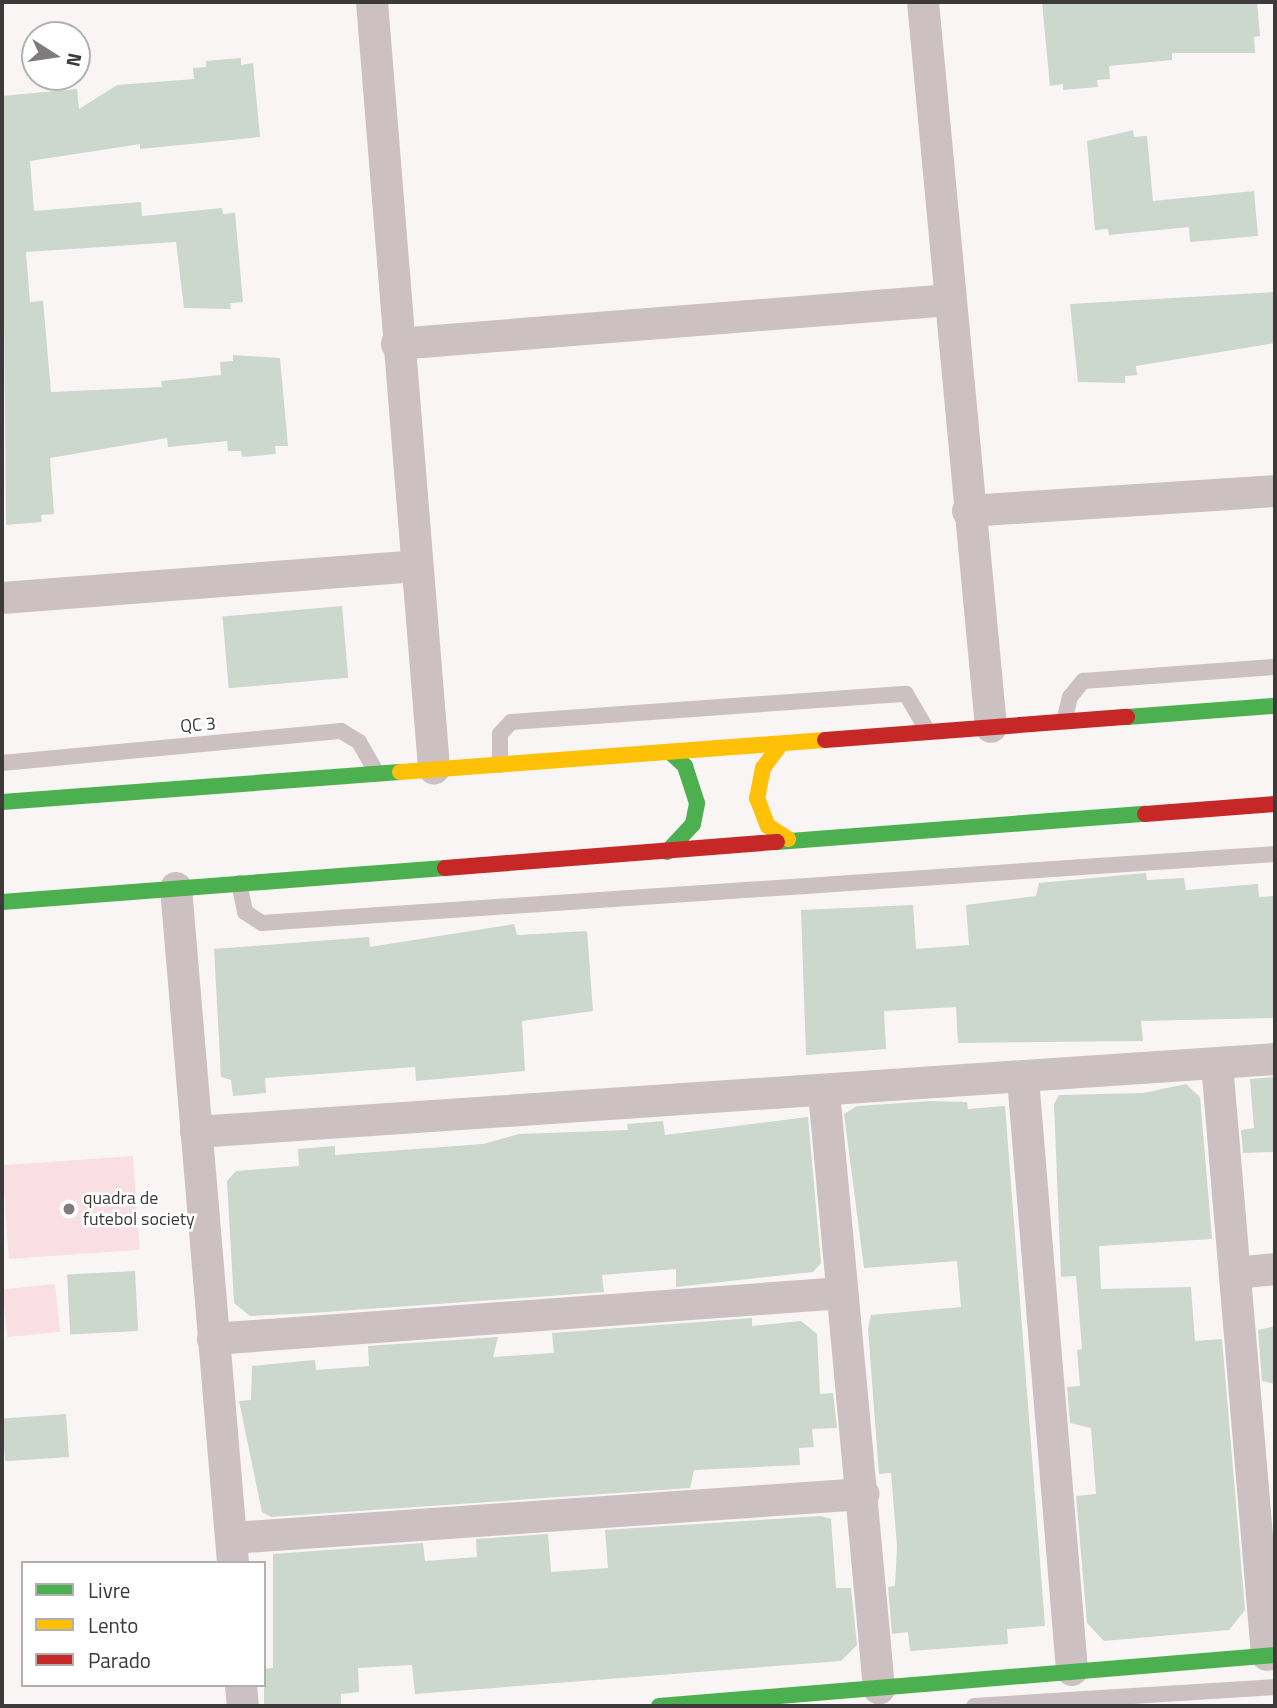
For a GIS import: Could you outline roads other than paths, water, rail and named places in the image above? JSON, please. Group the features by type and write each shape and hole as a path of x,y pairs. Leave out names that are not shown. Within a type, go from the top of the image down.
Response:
{"main road":[{"path":"2,802 1275,706"},
{"path":"781,744 763,768 757,799 768,826 788,839"},
{"path":"667,852 693,824 697,803 685,766 670,752"},
{"path":"2,902 667,852 788,839 1275,804"},
{"path":"659,1706 1271,1655"}],"street":[{"path":"372,2 397,344 434,768"},
{"path":"923,2 968,511 991,727"},
{"path":"397,344 950,300"},
{"path":"968,511 1275,491"},
{"path":"2,598 416,566"},
{"path":"176,888 233,1550 863,1494"},
{"path":"196,1132 1023,1079 1275,1059"},
{"path":"1217,1064 1235,1273 1265,1461 1271,1655"},
{"path":"1023,1079 1072,1670"},
{"path":"824,1092 879,1688"},
{"path":"1235,1273 1275,1269"},
{"path":"213,1339 842,1293"},
{"path":"242,1687 243,1706"}],"lane":[{"path":"1064,722 1070,697 1083,681 1275,667"},
{"path":"500,765 503,726 524,721 906,694 928,732"},
{"name":"QC 3","path":"2,763 341,731 359,741 377,773"},
{"path":"239,883 245,912 262,923 1275,854"},
{"path":"974,1706 1275,1687"}],"place":[{"name":"quadra de futebol society","path":"69,1209"}]}
